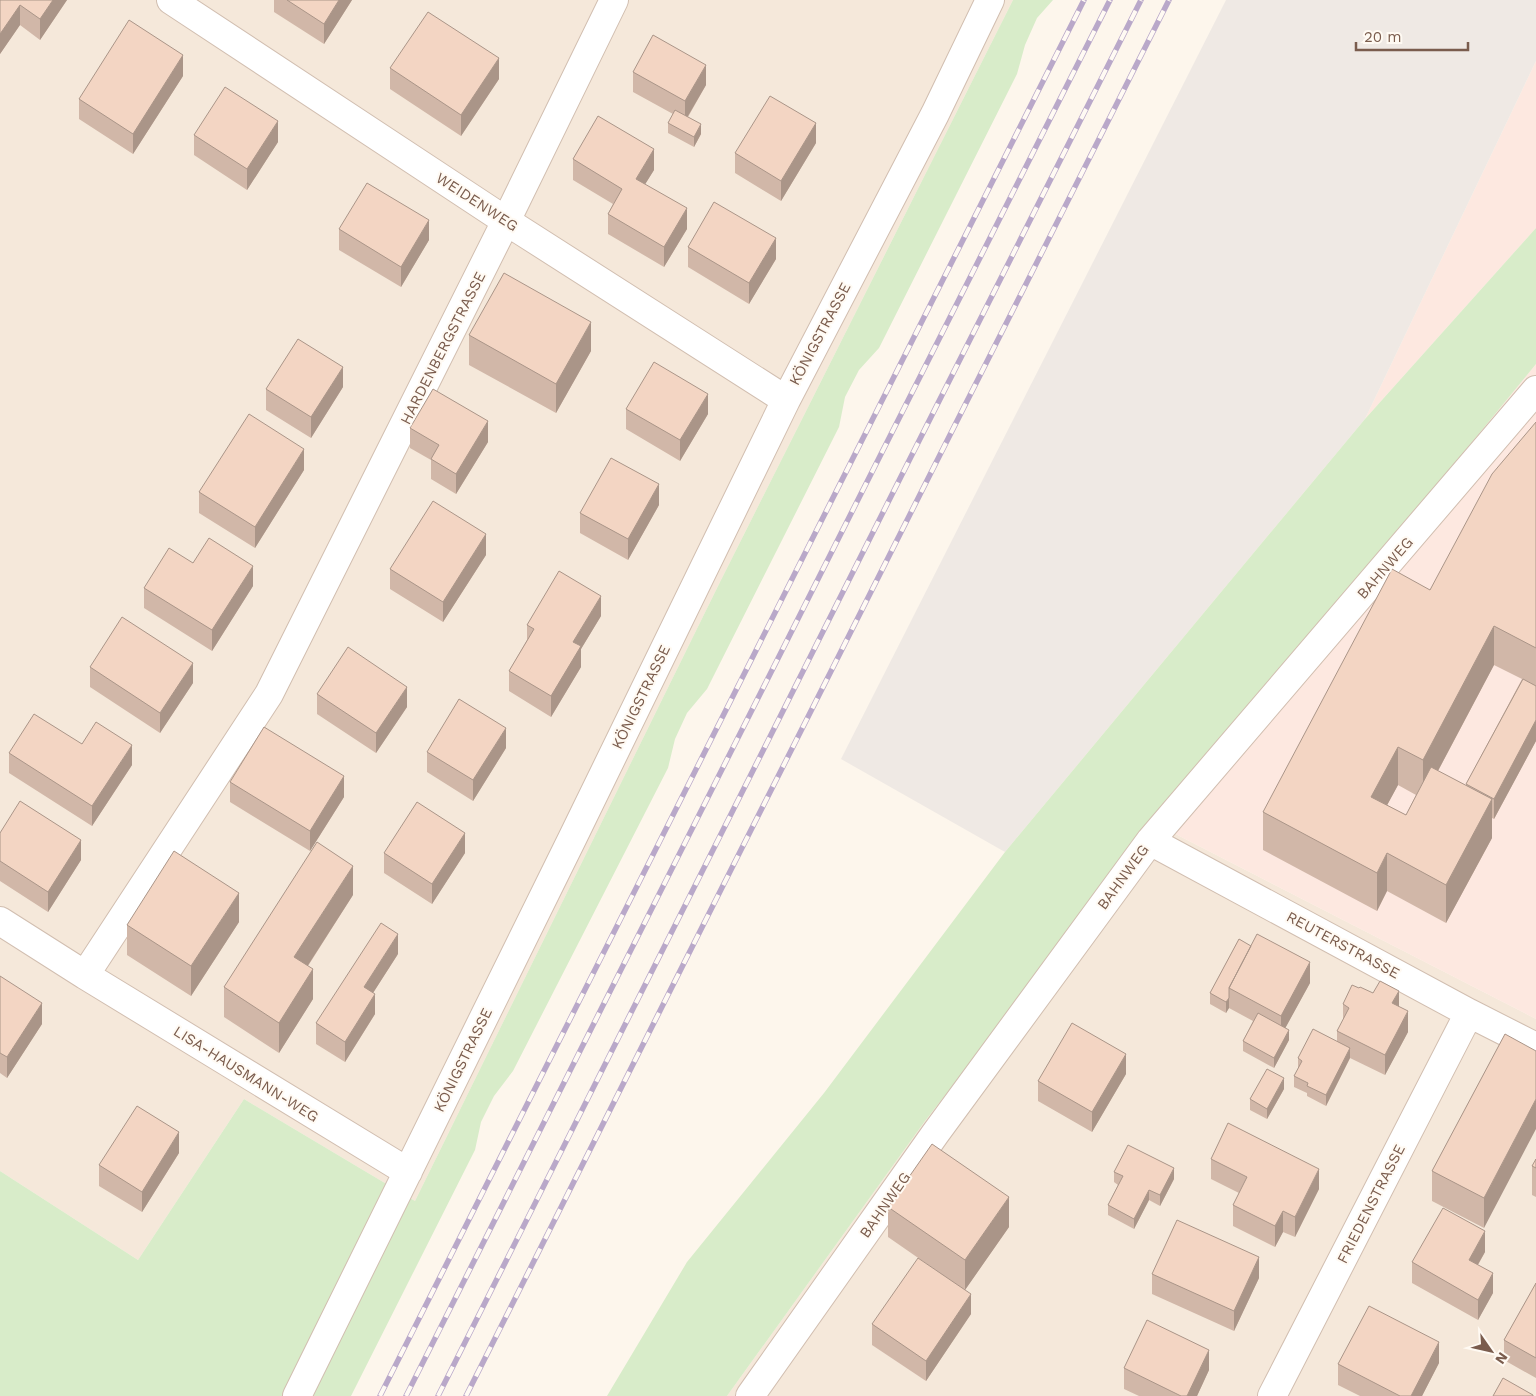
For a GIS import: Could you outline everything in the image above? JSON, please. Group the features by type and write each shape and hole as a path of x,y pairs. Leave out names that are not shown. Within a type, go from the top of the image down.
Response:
{"street":[{"name":"WEIDENWEG","path":"171,0 506,221 786,400"},
{"name":"HARDENBERGSTRASSE","path":"85,975 269,694 506,221 614,0"},
{"name":"KÖNIGSTRASSE","path":"297,1396 786,400 935,114 990,0"},
{"name":"BAHNWEG","path":"750,1396 935,1134 1150,841 1536,390"},
{"name":"REUTERSTRASSE","path":"1150,841 1469,1013 1536,1047"},
{"name":"LISA-HAUSMANN-WEG","path":"0,921 408,1172"},
{"name":"FRIEDENSTRASSE","path":"1275,1395 1469,1013"}],"shaded area":[{"path":"0,0 1013,0 720,582 415,1201 244,1099 138,1260 0,1171"},
{"path":"1226,0 1536,0 1536,61 1365,419 1005,852 841,759"},
{"path":"1536,61 1536,228 1365,419"},
{"path":"1536,364 1536,1019 1156,824"},
{"path":"1156,824 1536,1019 1536,1396 727,1396 925,1121"}],"green space":[{"path":"1013,0 1053,0 1037,18 1025,45 1017,74 879,348 859,370 845,397 839,427 707,689 687,713 675,739 668,768 513,1071 494,1096 481,1122 475,1150 351,1396 0,1396 0,1171 138,1260 244,1099 415,1201 720,582"},
{"path":"1536,228 1536,364 1156,824 925,1121 727,1396 607,1396 687,1262 824,1093 1005,852 1365,419"}],"building":[{"path":"0,0 53,0 40,19 20,5 0,34"},
{"path":"287,0 339,0 324,24"},
{"path":"428,12 499,58 461,115 390,68"},
{"path":"129,20 183,55 133,134 79,99"},
{"path":"653,35 706,65 685,101 633,72"},
{"path":"225,87 278,121 247,169 194,135"},
{"path":"770,96 816,123 781,181 735,153"},
{"path":"675,110 701,124 694,137 668,123"},
{"path":"598,116 654,149 636,179 687,208 664,247 608,214 622,189 573,159"},
{"path":"367,183 429,220 401,267 339,229"},
{"path":"714,202 776,238 749,283 688,247"},
{"path":"504,273 591,322 556,384 469,335"},
{"path":"298,339 343,367 311,417 266,389"},
{"path":"654,362 708,394 680,440 626,409"},
{"path":"433,389 488,421 456,474 431,459 439,445 410,428"},
{"path":"249,414 304,449 255,527 199,492"},
{"path":"1536,422 1536,648 1494,626 1423,760 1398,747 1371,797 1406,815 1431,767 1492,799 1446,885 1387,853 1377,873 1263,812 1392,569 1430,590 1492,474"},
{"path":"611,458 659,484 628,539 580,513"},
{"path":"433,501 486,534 443,602 390,569"},
{"path":"209,538 253,566 212,630 144,588 169,548 193,563"},
{"path":"559,571 601,596 573,642 581,646 551,696 509,671 534,629 527,625"},
{"path":"122,617 193,663 160,713 90,667"},
{"path":"348,647 407,687 376,733 317,694"},
{"path":"1523,679 1536,686 1536,720 1494,799 1466,784"},
{"path":"459,699 506,728 473,780 427,752"},
{"path":"34,714 82,744 96,722 132,745 92,806 9,753"},
{"path":"264,727 344,776 310,831 230,782"},
{"path":"20,801 81,840 48,892 0,861 0,833"},
{"path":"417,802 465,833 432,884 384,853"},
{"path":"317,842 353,866 294,957 313,969 279,1023 224,987"},
{"path":"174,851 239,893 191,966 127,925"},
{"path":"381,923 398,934 364,987 375,994 345,1042 316,1023"},
{"path":"1257,934 1310,962 1281,1016 1229,988"},
{"path":"1239,939 1251,946 1229,988 1229,998 1226,1002 1210,993"},
{"path":"0,976 42,1003 7,1057 0,1053"},
{"path":"1380,981 1399,991 1392,1003 1408,1011 1385,1055 1337,1031 1349,1008 1343,1004 1352,985 1373,993"},
{"path":"1258,1013 1289,1030 1274,1058 1243,1041"},
{"path":"1072,1023 1126,1054 1092,1112 1038,1081"},
{"path":"1313,1029 1350,1048 1326,1095 1307,1086 1308,1083 1294,1076 1302,1061 1298,1058"},
{"path":"1505,1034 1536,1051 1536,1099 1484,1198 1432,1171"},
{"path":"1267,1069 1284,1078 1267,1109 1250,1099"},
{"path":"137,1106 179,1132 142,1192 99,1165"},
{"path":"1228,1123 1319,1169 1295,1217 1283,1211 1275,1226 1233,1205 1247,1177 1211,1159"},
{"path":"932,1144 1009,1197 965,1260 888,1207"},
{"path":"1128,1145 1174,1168 1160,1195 1149,1190 1134,1219 1108,1205 1123,1176 1114,1172"},
{"path":"1536,1159 1536,1168 1532,1166"},
{"path":"1443,1208 1485,1231 1469,1260 1493,1273 1478,1300 1412,1262"},
{"path":"1177,1220 1259,1257 1234,1311 1152,1274"},
{"path":"918,1258 971,1294 926,1361 872,1324"},
{"path":"1536,1283 1536,1358 1504,1340"},
{"path":"1369,1306 1439,1342 1411,1396 1400,1396 1338,1364"},
{"path":"1147,1320 1209,1350 1187,1396 1181,1396 1124,1368"},
{"path":"1503,1378 1533,1395 1533,1396 1493,1396"}],"railway":[{"path":"380,1396 1084,0"},
{"path":"406,1396 1110,0"},
{"path":"438,1396 1141,0"},
{"path":"466,1396 1169,0"}]}
